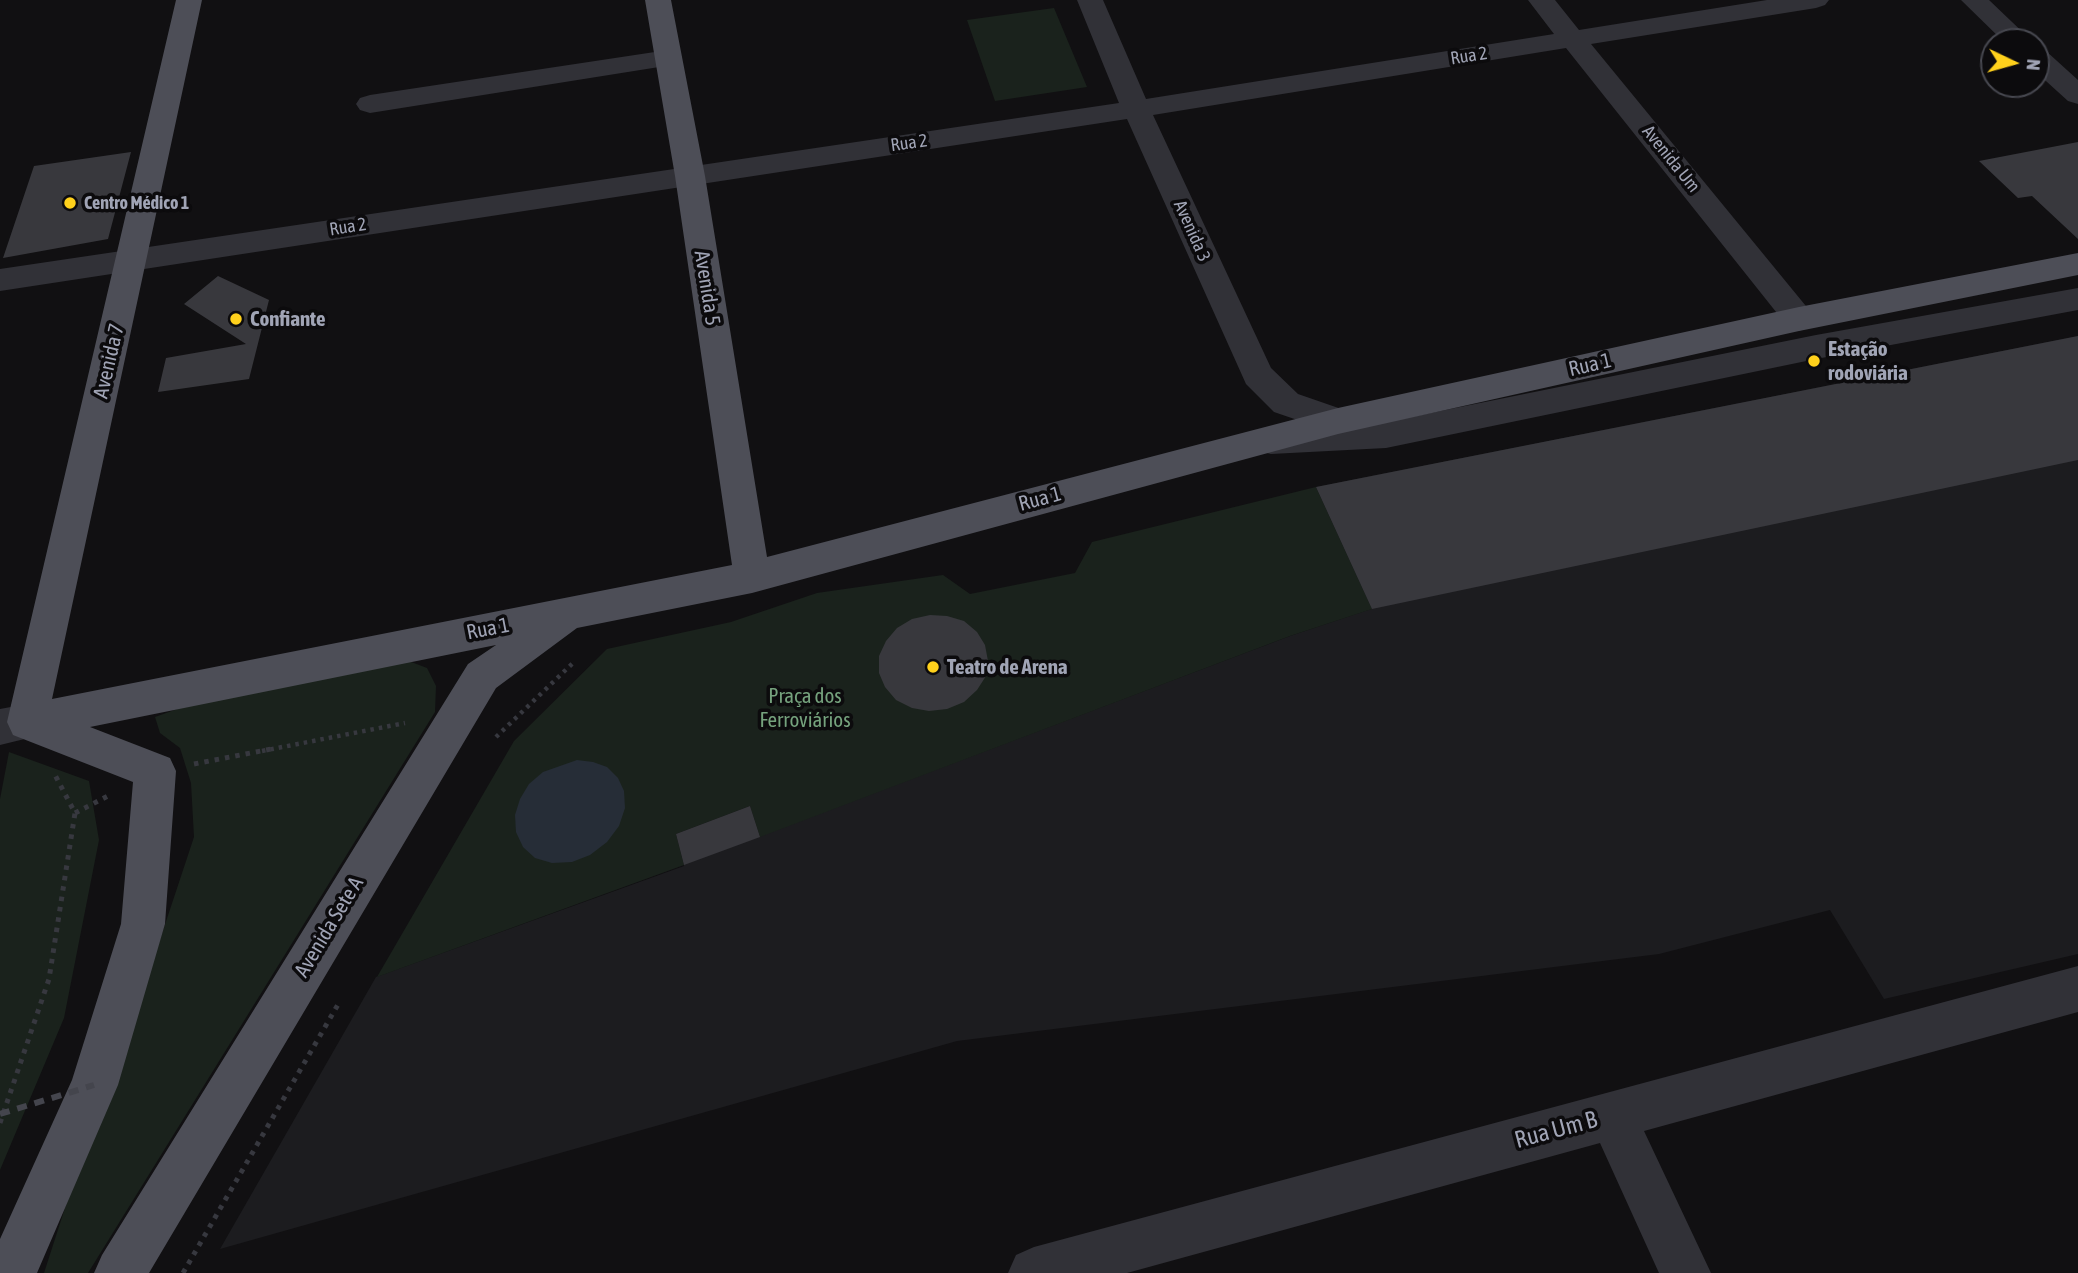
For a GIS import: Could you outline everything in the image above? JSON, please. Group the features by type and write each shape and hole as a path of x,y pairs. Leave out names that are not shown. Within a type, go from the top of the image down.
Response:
{"main road":[{"name":"Avenida 7","path":"14,724 131,260 188,0"},
{"name":"Avenida 5","path":"658,0 690,176 752,577"},
{"name":"Rua 1","path":"14,724 752,577 1338,421 1799,319 2078,264"},
{"name":"Avenida Sete A","path":"120,1273 482,676 573,612"},
{"path":"11,1273 94,1085 143,924 155,771 14,724"}],"street":[{"name":"Avenida 3","path":"1090,0 1136,109 1258,375 1286,403 1338,421"},
{"name":"Avenida Um","path":"1542,0 1799,319"},
{"name":"Rua 2","path":"0,280 1136,109 1816,0"},
{"path":"1974,0 2005,28"},
{"path":"370,104 668,58"},
{"path":"2050,70 2078,95"},
{"path":"1255,442 1385,435 1816,347 2078,299"},
{"name":"Rua Um B","path":"1034,1273 2078,989"},
{"path":"1612,1115 1685,1273"}],"path":[{"path":"489,748 496,736 582,655"},
{"path":"75,813 155,771 412,722 452,725 496,736"},
{"path":"0,1123 49,979 75,813 14,724"},
{"path":"183,1273 341,999"}],"shaded area":[{"path":"2078,336 2078,954 1884,999 1830,910 1659,954 957,1041 220,1249 376,977 684,866 676,834 750,806 760,836 1290,636 1371,609 1316,487"},
{"path":"577,760 607,767 618,778 624,791 625,808 619,826 607,842 590,855 572,862 552,863 535,858 523,847 516,832 515,815 520,799 529,784 543,772"}],"green space":[{"path":"1054,8 1087,87 995,101 967,20"},
{"name":"Praça dos Ferroviários","path":"1316,487 1372,609 1290,636 760,837 750,806 676,834 684,865 377,977 514,741 607,649 731,622 817,593 943,575 970,594 1075,573 1092,542"},
{"path":"406,660 427,668 436,686 435,712 88,1273 44,1273 84,1149 137,1009 194,837 191,783 180,748 160,733 155,717 194,703"},
{"path":"9,752 89,781 99,840 64,1018 0,1170 0,799"}],"building":[{"path":"2078,142 2078,239 2032,196 2018,198 1979,161"},
{"name":"Centro Médico 1","path":"131,152 108,239 3,258 34,166"},
{"name":"Confiante","path":"218,276 269,300 249,379 158,392 166,358 246,344 184,304"},
{"path":"2078,336 2078,460 1372,609 1316,487"},
{"name":"Teatro de Arena","path":"930,615 964,621 977,632 985,645 988,661 986,676 977,690 964,702 947,709 929,711 912,708 896,700 885,687 879,673 879,656 886,641 897,628 912,619"},
{"path":"750,806 760,837 684,865 676,834"}],"railway":[{"path":"0,1114 94,1085"}],"place":[{"name":"Centro Médico 1","path":"70,203"},
{"name":"Confiante","path":"236,319"},
{"name":"Estação rodoviária","path":"1814,361"},
{"name":"Teatro de Arena","path":"933,667"}]}
